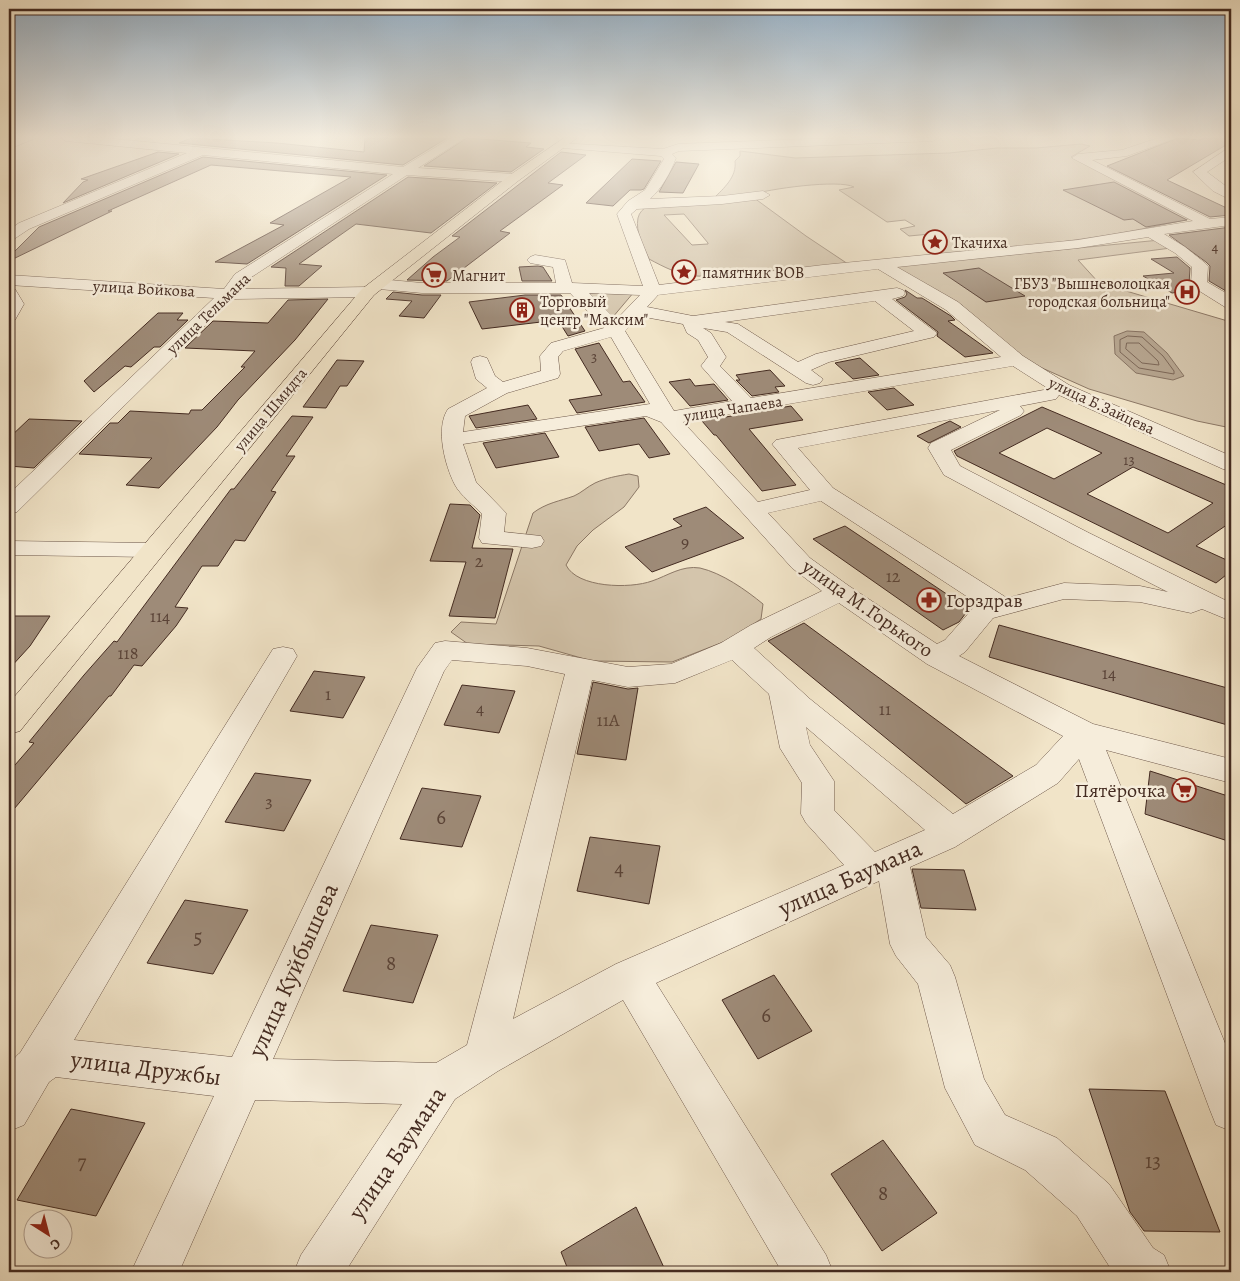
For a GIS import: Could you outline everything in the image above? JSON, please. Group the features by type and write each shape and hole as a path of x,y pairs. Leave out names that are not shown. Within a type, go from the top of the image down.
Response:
{"main road":[{"name":"улица Шмидта","path":"9,723 152,550 374,288 489,198"}],"street":[{"path":"9,236 24,226 92,198"},
{"name":"улица Тельмана","path":"9,507 228,294 241,278 364,198"},
{"path":"532,541 491,538 494,513 466,484 451,440 455,413 500,389 551,374 549,356 557,347 616,330 653,291 624,214 633,204 643,198"},
{"path":"633,204 740,198"},
{"path":"1158,198 1208,223"},
{"path":"648,204 663,215"},
{"name":"улица Войкова","path":"9,280 228,294 374,288 569,288 653,291 872,265 1078,244 1231,221"},
{"path":"1152,233 1180,250 1200,266 1192,285 1231,303"},
{"path":"872,265 850,255 918,247 931,259"},
{"path":"535,260 560,264 569,288"},
{"name":"улица Б.Зайцева","path":"872,265 924,289 952,306 1056,392 1231,464"},
{"name":"улица М.Горького","path":"569,288 616,330 668,418 801,562 840,592 937,657 1084,733 1231,771"},
{"path":"691,321 924,289"},
{"path":"9,292 16,304 9,316"},
{"path":"798,369 823,358 928,333 878,296"},
{"path":"636,310 732,328 769,353 814,379 827,392"},
{"path":"691,321 693,329 705,337 717,357 710,366 746,406"},
{"path":"923,334 937,343 936,353 956,370"},
{"name":"улица Чапаева","path":"451,440 648,410 668,418 1016,360"},
{"path":"480,362 486,379 500,389"},
{"path":"1004,608 825,493 783,444 1056,392"},
{"path":"1056,392 939,448 952,470 1080,538 1231,613"},
{"path":"752,510 825,493"},
{"path":"9,548 152,550"},
{"path":"937,657 955,646 984,612 1064,591 1140,594 1231,613"},
{"path":"484,1057 581,668 628,677 675,673 736,648 761,631 840,592"},
{"path":"736,648 783,691 950,832"},
{"name":"улица Куйбышева","path":"155,1272 431,668 446,650 459,653 527,657 581,668"},
{"path":"9,1110 22,1076 283,656"},
{"path":"783,691 795,748 818,781 818,814 896,877 909,944 936,977 947,1024 966,1088 990,1130 1042,1154 1093,1200 1136,1265 1147,1272"},
{"path":"1084,733 1231,1110"},
{"name":"улица Баумана","path":"318,1272 440,1084 484,1057 630,976 950,832 1048,774 1084,733"},
{"path":"630,976 809,1272"},
{"name":"улица Дружбы","path":"22,1076 52,1056 244,1079 440,1084"}],"shaded area":[{"path":"754,198 848,264 772,273 715,277 678,272 649,259 639,234 637,223 642,211 649,205 670,200","holes":["684,214 708,244 692,245 664,215"]},
{"path":"851,198 1152,198 1192,218 1096,237 935,256 924,248 944,245 930,234 909,236 900,229 915,226 905,220 887,222"},
{"path":"1160,240 1171,248 1078,260 1099,283 1231,322 1231,428 1197,421 1089,389 1022,359 978,322 963,306 894,266"},
{"path":"634,292 612,318 589,293"},
{"path":"629,474 638,476 639,487 624,507 593,530 577,546 566,565 572,573 592,582 618,586 642,584 681,569 700,568 725,578 763,604 761,619 731,639 672,662 592,661 539,646 468,644 451,632 461,622 496,624 533,513 548,505 574,496 599,481"}],"water":[{"path":"1127,331 1144,332 1167,353 1184,376 1173,380 1136,373 1115,354 1114,336"}],"building":[{"path":"68,198 75,198 63,203"},
{"path":"107,198 138,198 9,261 9,257 39,227"},
{"path":"314,198 351,198 247,264 215,262 284,225 270,223"},
{"path":"376,198 477,198 431,233 356,224 299,264 322,266 299,286 285,286 286,268 271,267"},
{"path":"502,198 545,198 500,231 510,233 447,281 407,280 460,237 452,236"},
{"path":"591,198 622,198 613,206 586,203"},
{"path":"1079,198 1144,198 1187,220 1146,227 1133,219 1124,220"},
{"path":"1171,198 1205,198 1231,210 1231,215 1210,217"},
{"path":"1231,227 1231,294 1209,281 1210,266 1206,262 1169,235"},
{"path":"1177,257 1190,268 1189,284 1194,290 1172,293 1143,276 1174,273 1151,259"},
{"path":"519,267 543,267 552,281 522,281"},
{"path":"979,268 1025,296 986,302 943,273"},
{"path":"905,290 951,316 955,320 948,321 993,353 965,357 937,336 938,332 896,300 905,297 907,294"},
{"path":"393,292 441,295 424,318 399,316 412,301 386,299"},
{"name":"Торговый центр \"Максим\"","path":"525,295 561,295 585,331 568,336 558,320 482,329 469,302"},
{"path":"328,299 295,340 159,488 126,485 152,458 79,454 110,423 118,423 130,411 189,414 191,410 202,410 245,367 241,367 255,351 185,348 213,321 268,323 288,300"},
{"path":"158,313 183,313 177,320 188,320 160,347 154,347 131,367 125,366 94,392 84,381"},
{"path":"599,343 623,382 630,381 645,402 577,413 569,400 602,395 575,349"},
{"path":"860,358 879,375 853,379 835,363"},
{"path":"337,360 364,361 347,386 340,386 326,408 303,407"},
{"path":"770,370 785,386 775,387 779,392 752,396 736,380 740,380 736,375"},
{"path":"690,379 695,386 714,384 728,400 690,406 669,382"},
{"path":"894,388 914,405 887,410 868,392"},
{"path":"528,405 537,419 476,428 469,416"},
{"path":"791,406 803,420 749,429 796,485 762,491 716,435 702,421"},
{"path":"1042,407 1231,487 1231,522 1196,546 1231,562 1231,571 1216,583 957,456 954,451","holes":["1047,428 1102,453 1054,479 999,453","1133,467 1213,503 1168,533 1087,494"]},
{"path":"292,416 313,417 286,456 295,456 271,491 276,492 245,541 235,540 218,566 202,566 175,607 188,608 176,626 142,666 134,665 111,696 109,696 9,815 9,772 34,743 29,742 84,675 114,641 117,642 231,489 234,489"},
{"path":"644,418 670,454 649,458 639,444 599,451 585,427"},
{"path":"29,419 82,421 34,468 9,466 9,438"},
{"path":"950,421 961,427 929,443 917,436"},
{"path":"545,433 559,457 496,468 483,443"},
{"path":"450,504 470,505 480,515 472,548 513,549 495,618 449,616 466,562 430,561"},
{"path":"706,507 744,538 652,572 625,547 682,526 673,519"},
{"path":"845,526 969,609 959,622 943,630 813,539"},
{"path":"14,616 50,616 30,646 9,669 9,624"},
{"path":"804,623 1013,776 966,804 768,641"},
{"path":"999,625 1231,689 1231,726 989,657"},
{"path":"314,671 365,677 343,718 290,711"},
{"path":"593,682 628,689 638,688 626,760 577,754"},
{"path":"462,685 515,691 499,733 444,725"},
{"path":"1150,771 1231,797 1231,842 1145,814"},
{"path":"255,773 311,780 284,831 225,822"},
{"path":"422,788 481,796 462,847 400,839"},
{"path":"590,837 660,846 649,904 577,891"},
{"path":"912,869 964,870 976,910 921,908"},
{"path":"185,900 248,910 213,974 147,963"},
{"path":"371,925 438,935 413,1003 343,991"},
{"path":"774,975 812,1031 758,1059 722,1000"},
{"path":"1089,1089 1165,1091 1220,1232 1144,1231 1130,1212"},
{"path":"71,1109 145,1123 96,1216 72,1211 72,1208 56,1208 17,1200"},
{"path":"883,1140 937,1213 882,1251 831,1174"},
{"path":"636,1207 666,1272 569,1272 561,1252"}],"place":[{"name":"Ткачиха","path":"935,242"},
{"name":"памятник ВОВ","path":"684,272"},
{"name":"Магнит","path":"434,275"},
{"name":"ГБУЗ \"Вышневолоцкая городская больница\"","path":"1187,292"},
{"name":"Торговый центр \"Максим\"","path":"522,310"},
{"name":"Горздрав","path":"929,600"},
{"name":"Пятёрочка","path":"1184,790"}]}
